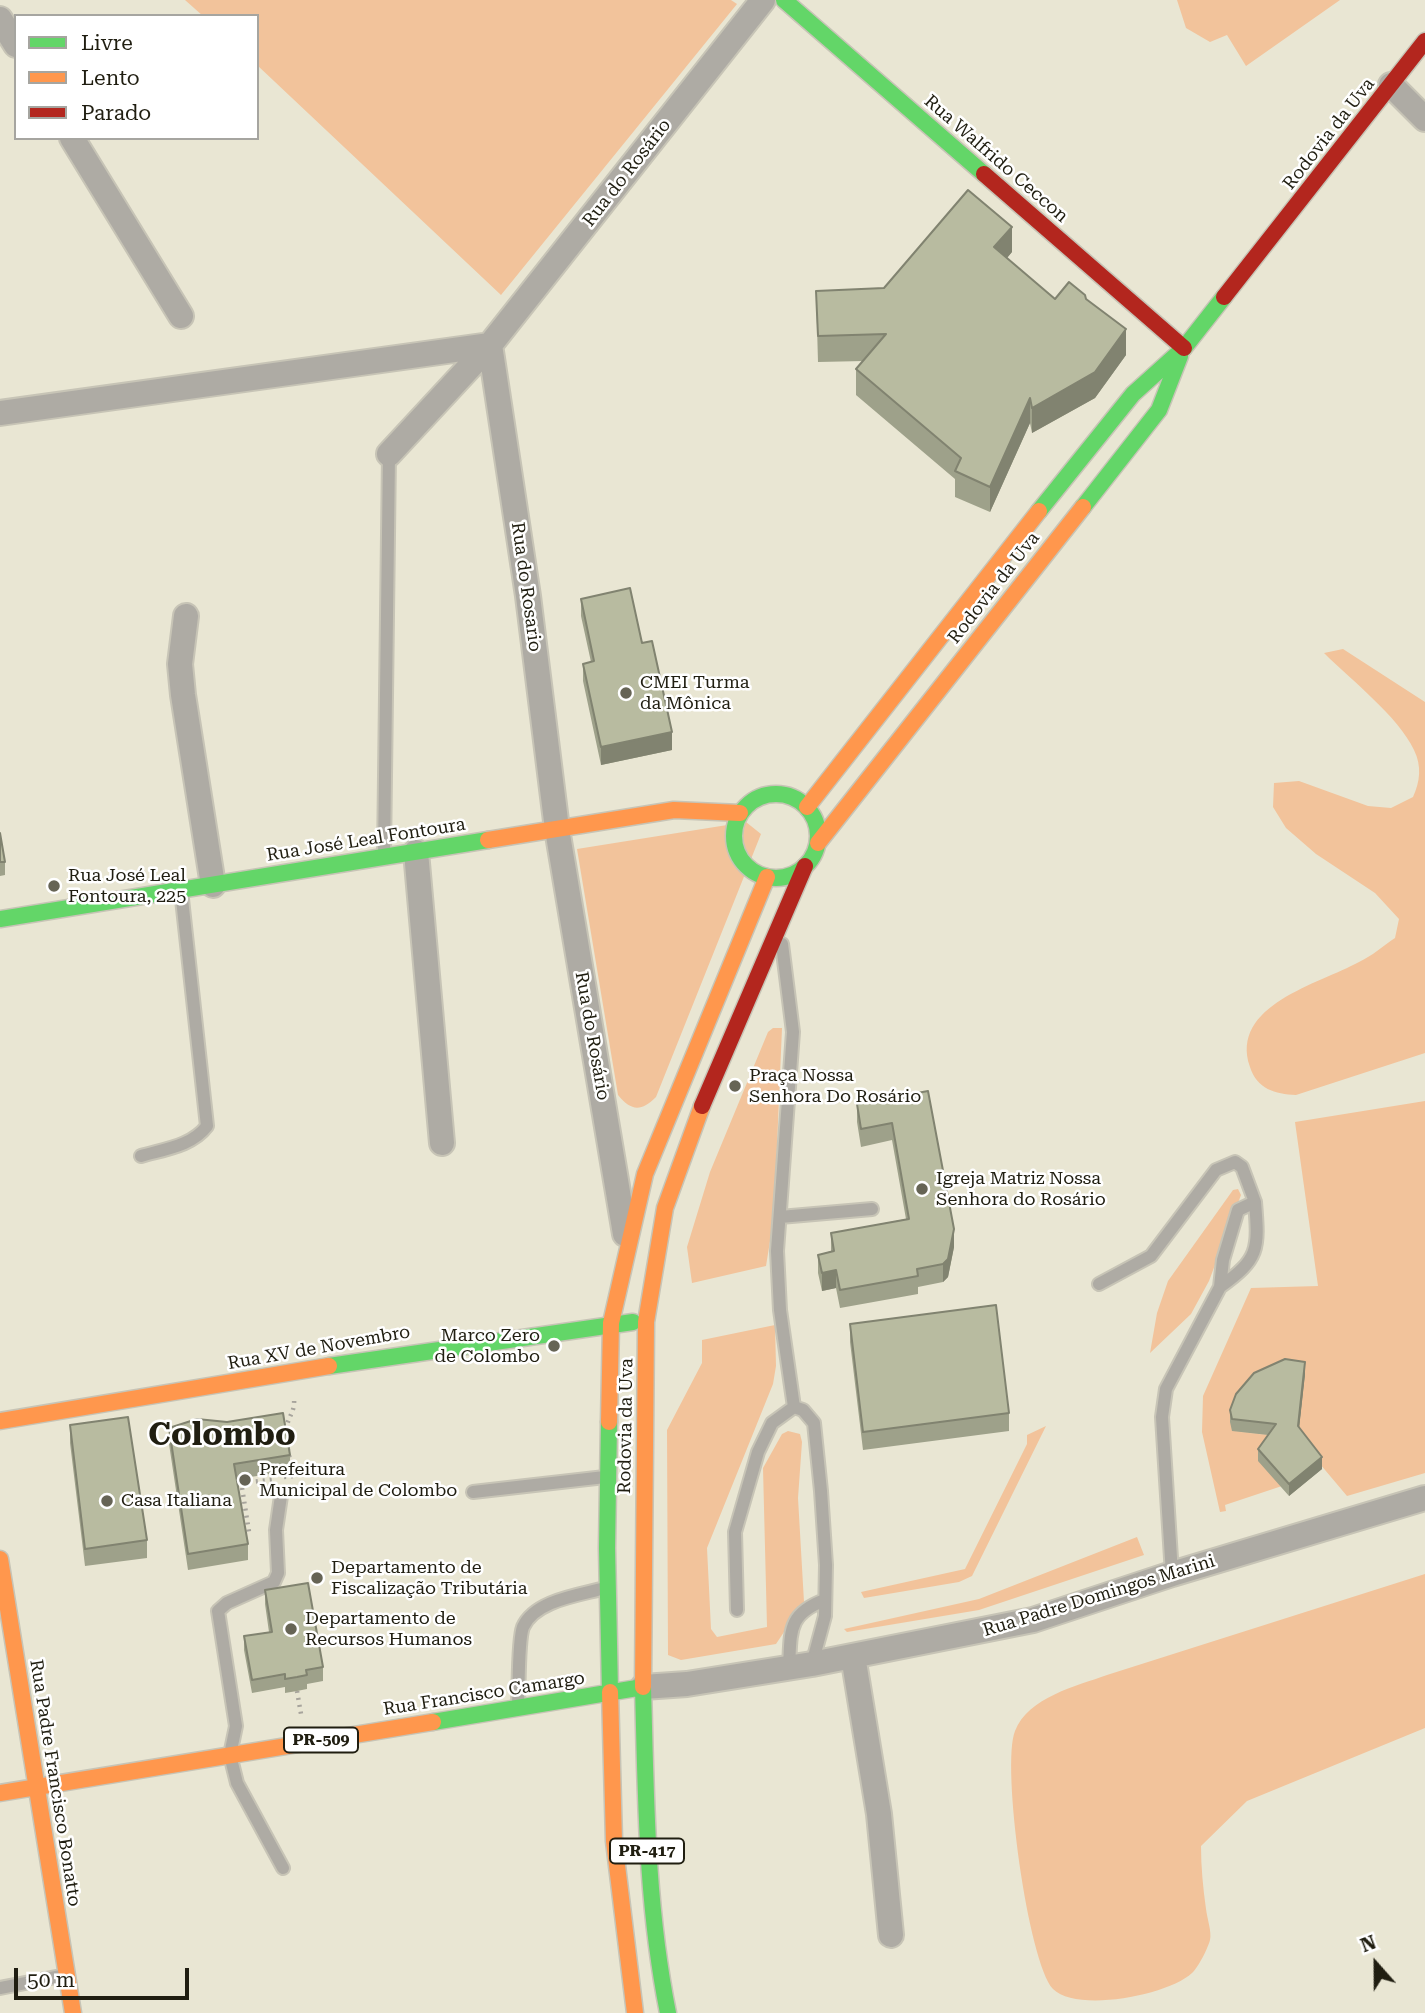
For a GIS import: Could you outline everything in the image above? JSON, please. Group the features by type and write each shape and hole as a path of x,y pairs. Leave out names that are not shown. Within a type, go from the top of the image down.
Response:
{"main road":[{"name":"Rua Walfrido Ceccon","path":"784,0 1184,348"},
{"name":"Rodovia da Uva","path":"807,807 1133,394 1184,348 1425,41"},
{"name":"Rodovia da Uva","path":"818,843 1159,410 1184,348"},
{"path":"772,793 785,794 807,807 818,830 818,843 805,866 780,878 767,877 744,864 736,852 734,826 748,803 772,793"},
{"name":"Rua José Leal Fontoura","path":"0,919 674,810 740,813"},
{"name":"Rodovia da Uva","path":"667,2013 655,1947 648,1879 643,1687 646,1322 665,1208 706,1094 805,866"},
{"name":"Rodovia da Uva","path":"635,2013 614,1841 608,1588 611,1323 627,1242 645,1174 767,877"},
{"name":"Rua XV de Novembro","path":"0,1421 611,1323 646,1322"},
{"name":"Rua Padre Francisco Bonatto","path":"0,1559 5,1619 67,1975 69,2011"},
{"name":"Rua Francisco Camargo","path":"0,1793 643,1687"}],"street":[{"name":"Rua do Rosário","path":"389,454 490,345 763,0"},
{"path":"0,19 14,42"},
{"path":"1391,85 1425,119"},
{"path":"73,140 181,316"},
{"path":"0,413 490,345"},
{"name":"Rua do Rosario","path":"490,345 528,596 557,829"},
{"path":"186,616 180,664 183,695 213,885"},
{"name":"Rua do Rosário","path":"557,829 627,1242"},
{"path":"416,852 442,1143"},
{"name":"Rua Padre Domingos Marini","path":"643,1687 687,1684 800,1666 1033,1620 1172,1574 1425,1498"},
{"path":"853,1656 879,1814 891,1936"}],"lane":[{"path":"384,857 389,454"},
{"path":"141,1156 187,1143 199,1136 207,1126 181,890"},
{"path":"779,923 793,1032 777,1251 780,1310 794,1407"},
{"path":"1099,1284 1151,1256 1216,1170 1235,1162 1242,1167 1255,1202 1254,1255 1247,1268 1220,1287"},
{"path":"1172,1574 1161,1417 1166,1389 1220,1287 1223,1260 1238,1210 1255,1202"},
{"path":"780,1217 872,1209"},
{"path":"794,1407 803,1410 814,1423 826,1565 825,1616 800,1666"},
{"path":"737,1610 735,1532 758,1452 772,1423 794,1407"},
{"path":"473,1492 609,1476"},
{"path":"281,1496 276,1530 278,1573 274,1582 227,1603 218,1611 236,1726 229,1755 237,1783 283,1868"},
{"path":"517,1708 522,1628 534,1613 560,1601 608,1588"},
{"path":"800,1666 792,1628 806,1607 825,1600"},
{"path":"0,1988 67,1975"}],"path":[{"path":"235,1484 293,1476 287,1432 287,1422 295,1408 290,1373"},
{"path":"239,1469 249,1532 244,1533"}],"shaded area":[{"path":"185,0 731,0 737,4 501,295 259,67 259,14 201,14"},
{"path":"1177,0 1340,0 1246,66 1227,35 1210,42 1186,28"},
{"path":"1343,649 1425,702 1425,1053 1296,1095 1274,1092 1257,1081 1250,1067 1247,1046 1253,1028 1265,1012 1282,1000 1364,960 1395,938 1399,919 1375,893 1316,854 1286,828 1273,807 1274,783 1299,781 1368,806 1391,808 1413,797 1419,780 1417,756 1407,737 1386,711 1324,653"},
{"path":"746,822 761,834 656,1097 646,1105 632,1107 618,1095 577,849"},
{"path":"773,1028 782,1028 774,1216 766,1266 692,1283 687,1247 710,1172 768,1032"},
{"path":"1425,1101 1425,1473 1347,1496 1298,1438 1232,1431 1276,1436 1282,1486 1225,1505 1226,1511 1220,1512 1202,1432 1203,1396 1251,1288 1318,1286 1295,1122"},
{"path":"1238,1189 1241,1195 1209,1281 1191,1314 1150,1353 1157,1313 1168,1281 1233,1190"},
{"path":"775,1325 776,1366 773,1384 707,1548 711,1629 717,1637 767,1627 763,1468 782,1434 788,1431 800,1434 802,1442 798,1498 804,1602 776,1644 681,1660 668,1655 667,1430 702,1363 702,1340"},
{"path":"1046,1426 972,1576 959,1582 864,1598 861,1592 965,1569 1027,1444 1027,1435"},
{"path":"1137,1537 1144,1555 979,1610 847,1632 844,1629 979,1599"},
{"path":"1425,1574 1425,1728 1247,1801 1201,1846 1210,1937 1202,1958 1192,1973 1164,1988 1123,1998 1082,2000 1065,1996 1053,1989 1044,1972 1035,1942 1019,1863 1014,1820 1012,1751 1015,1731 1021,1719 1031,1709 1055,1694 1107,1675"}],"building":[{"path":"968,190 1012,227 994,247 1055,299 1069,282 1085,295 1086,299 1126,329 1095,372 1032,408 1030,398 990,487 955,471 961,458 856,369 886,334 818,336 816,291 884,288"},
{"path":"630,588 642,643 652,641 672,732 601,747 583,664 594,661 581,599"},
{"path":"0,833 5,862 0,862"},
{"name":"Igreja Matriz Nossa Senhora do Rosário","path":"928,1091 954,1229 948,1259 943,1264 917,1269 918,1276 840,1290 836,1270 822,1273 818,1255 834,1251 831,1233 909,1219 892,1123 861,1129 857,1104"},
{"path":"996,1305 1009,1413 863,1432 850,1324"},
{"path":"1285,1359 1305,1362 1298,1426 1322,1457 1289,1484 1258,1449 1276,1424 1232,1419 1230,1410 1236,1394 1254,1373"},
{"path":"283,1413 290,1455 234,1464 248,1544 188,1554 169,1428 197,1419 227,1422"},
{"name":"Casa Italiana","path":"128,1417 147,1540 85,1549 70,1425"},
{"name":"Departamento de Recursos Humanos","path":"308,1583 323,1667 306,1670 307,1675 297,1677 285,1679 285,1674 252,1680 244,1636 272,1632 265,1590"}],"traffic: fast":[{"path":"784,0 984,174"},
{"path":"1039,511 1133,394 1184,348 1224,297"},
{"path":"1083,507 1159,410 1180,356"},
{"path":"776,794 792,797 806,806 815,820 818,836 815,852 806,866 792,875 776,878 760,875 746,866 737,852 734,836 737,820 746,806 760,797 776,794"},
{"path":"0,919 488,840"},
{"path":"329,1366 633,1322"},
{"path":"609,1422 607,1548 610,1692"},
{"path":"433,1722 643,1687 651,1891 668,2013"}],"traffic: slow":[{"path":"818,843 1083,507"},
{"path":"807,807 1039,511"},
{"path":"488,840 674,810 740,813"},
{"path":"609,1422 611,1323 645,1174 767,877"},
{"path":"643,1687 646,1322 665,1208 702,1106"},
{"path":"0,1421 329,1366"},
{"path":"0,1559 73,2013"},
{"path":"610,1692 614,1841 635,2013"},
{"path":"0,1793 433,1722"}],"traffic: jam":[{"path":"1224,297 1425,41"},
{"path":"984,174 1184,348"},
{"path":"702,1106 805,866"}],"place":[{"name":"CMEI Turma da Mônica","path":"626,693"},
{"name":"Rua José Leal Fontoura, 225","path":"54,886"},
{"name":"Praça Nossa Senhora Do Rosário","path":"735,1086"},
{"name":"Igreja Matriz Nossa Senhora do Rosário","path":"922,1189"},
{"name":"Marco Zero de Colombo","path":"554,1346"},
{"name":"Prefeitura Municipal de Colombo","path":"245,1480"},
{"name":"Casa Italiana","path":"107,1501"},
{"name":"Departamento de Fiscalização Tributária","path":"317,1578"},
{"name":"Departamento de Recursos Humanos","path":"291,1629"}],"district":[{"name":"Colombo","path":"222,1436"}]}
